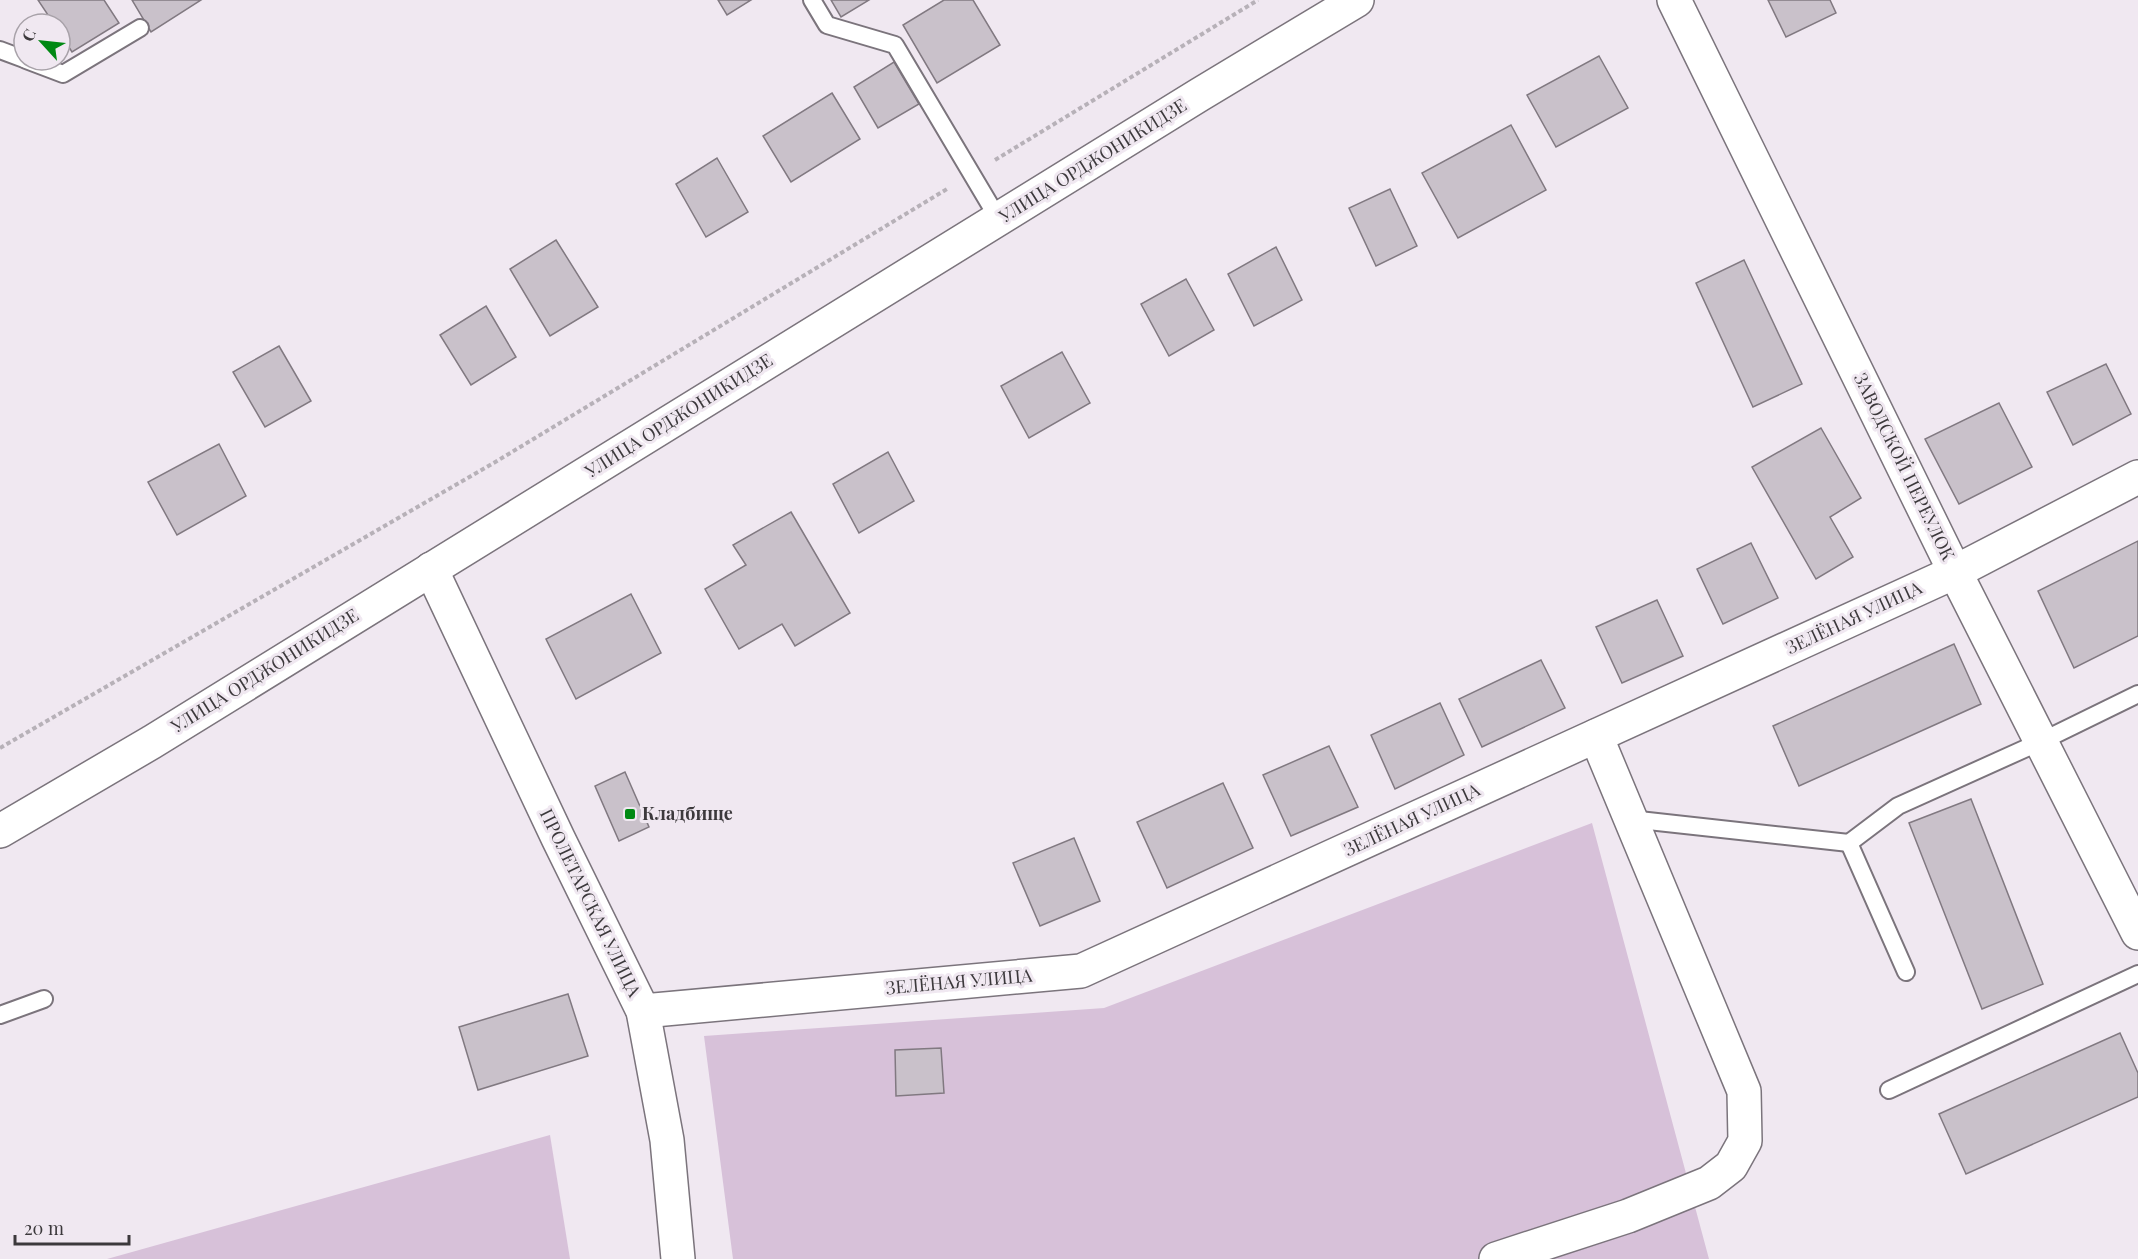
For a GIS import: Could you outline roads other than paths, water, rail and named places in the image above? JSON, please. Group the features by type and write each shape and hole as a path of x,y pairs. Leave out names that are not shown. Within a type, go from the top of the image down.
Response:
{"street":[{"name":"УЛИЦА ОРДЖОНИКИДЗЕ","path":"0,831 143,747 430,568 1357,0"},
{"name":"ЗАВОДСКОЙ ПЕРЕУЛОК","path":"1674,0 1955,572 2043,741 2138,933"},
{"name":"ЗЕЛЁНАЯ УЛИЦА","path":"643,1011 1081,971 1955,572 2138,477"},
{"name":"ПРОЛЕТАРСКАЯ УЛИЦА","path":"430,568 643,1011 667,1140 678,1259"},
{"path":"1496,1259 1628,1216 1709,1183 1731,1166 1745,1141 1744,1091 1596,736"}],"lane":[{"path":"812,0 827,25 895,45 999,220"},
{"path":"72,69 140,28"},
{"path":"1630,819 1849,843 1898,806 2043,741 2138,694"},
{"path":"1849,843 1906,972"},
{"path":"1889,1090 2138,974"},
{"path":"0,1015 44,999"}],"place":[{"name":"Кладбище","path":"630,814"}]}
